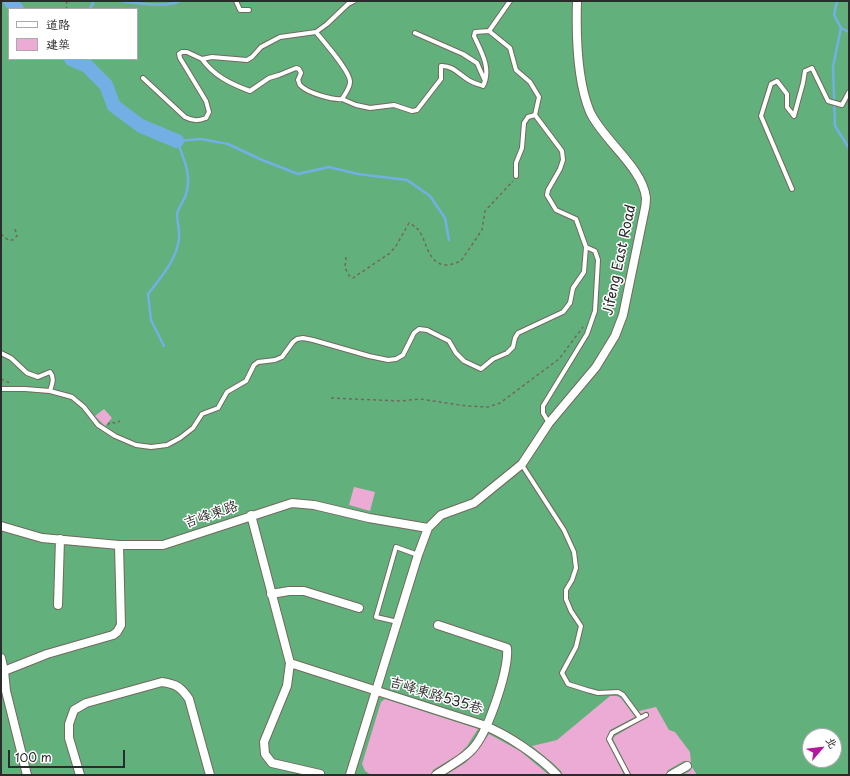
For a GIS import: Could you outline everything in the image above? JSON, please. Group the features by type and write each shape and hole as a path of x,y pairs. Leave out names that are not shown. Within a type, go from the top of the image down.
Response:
{"street":[{"name":"Jifeng East Road","path":"549,423 596,366 615,336 628,295 646,198 641,183 635,172 599,127 588,106 581,76 576,26 577,1"},
{"path":"352,773 418,555 428,528 441,515 474,503 522,464 549,423"},
{"name":"吉峰東路","path":"1,526 42,538 119,545 164,545 251,515 292,503 314,505 369,518 428,528"},
{"path":"251,515 290,663 287,686 264,742 265,754 272,763 320,774"},
{"path":"58,605 60,539"},
{"path":"4,671 47,654 113,635 117,632 121,626 119,545"},
{"path":"271,594 289,591 304,591 359,608"},
{"path":"436,775 461,758 475,746 487,726 502,682 508,656 507,648 438,625"},
{"path":"1,658 6,691 27,775"},
{"name":"吉峰東路535巷","path":"290,663 487,726 496,730 546,763 558,775"},
{"path":"80,775 69,738 69,724 74,710 86,703 162,682 173,684 183,689 189,699 210,775"},
{"path":"670,775 687,766"}],"lane":[{"path":"236,1 240,10 249,10"},
{"path":"202,59 212,57 247,60 261,47 280,37 316,32 348,4 354,1"},
{"path":"489,31 510,1"},
{"path":"1,389 50,391 72,397 84,407 98,425 115,436 136,445 151,447 167,444 180,438 193,428 202,414 218,408 227,392 246,381 254,365 258,362 275,360 282,357 297,339 303,338 313,340 388,360 396,359 403,355 414,333 419,328 427,330 449,341 456,353 464,361 481,369 493,359 507,353 513,347 518,333 563,312 570,304 573,288 584,272 586,247 576,219 556,210 547,195 548,190 560,169 563,160 562,151 535,114 539,97 530,82 516,70 510,48 489,31 475,32 474,36 484,55 487,73 483,86 467,79 458,71 441,66 441,79 417,110 412,111 394,105 370,108 356,105 342,99 335,100 312,92 301,86 298,80 301,73 299,69 296,68 269,78 250,91 219,76 207,67 202,59 187,52 182,52 179,54 180,58 206,101 209,112 206,118 191,120 185,117 143,78"},
{"path":"316,32 350,78 350,84 342,99"},
{"path":"415,33 463,54 476,64 485,81"},
{"path":"792,189 761,116 771,84 778,81 787,94 787,107 794,116 803,83 804,71 812,68 829,101 842,105 849,92"},
{"path":"516,176 516,163 522,148 524,123 528,117 535,114"},
{"path":"549,423 543,413 543,406 587,334 594,311 598,260 595,251 586,247"},
{"path":"1,353 11,358 27,373 38,377 50,372 53,380 50,391"},
{"path":"522,464 564,530 574,552 576,568 572,580 566,590 566,599 571,611 581,626 576,647 562,673 568,684 598,693 618,692 624,695 640,718"},
{"path":"398,622 376,617 396,547 418,555"},
{"path":"628,775 610,739 612,733 646,715"}],"path":[{"path":"346,257 345,268 350,277 353,278 390,253 409,224 416,227 421,233 427,250 436,260 444,265 461,261 482,230 485,211 496,198 512,184 516,176"},
{"path":"1,234 8,240 13,240 17,236 16,229"},
{"path":"331,398 400,401 420,400 488,407 500,403 558,359 586,323"},
{"path":"111,429 107,426 110,422 116,423 120,421"}],"green space":[{"path":"1,1 849,1 849,775 1,775"}],"building":[{"path":"104,409 112,418 105,426 95,416"},
{"path":"354,487 375,492 370,511 349,505"},
{"path":"610,696 617,696 621,698 635,717 610,730 606,739 624,775 562,775 561,771 554,764 532,746 557,740"},
{"path":"385,699 478,729 467,746 459,754 433,770 431,775 371,775 365,771 362,764 381,702"},
{"path":"656,707 669,730 675,732 690,752 691,763 684,761 668,770 666,775 631,775 613,739 615,736 649,716 648,712 641,714 639,711"},
{"path":"489,734 520,751 549,775 446,775 465,763 475,754"},
{"path":"692,767 697,775 682,775 690,771"}],"waterway":[{"path":"10,1 16,8"},
{"path":"90,8 94,1"},
{"path":"120,1 159,5 180,1"},
{"path":"837,1 834,15 841,28 849,32"},
{"path":"841,28 833,67 835,126 849,148"},
{"path":"73,60 87,66 106,85 114,106 141,126 177,141"},
{"path":"164,346 151,320 148,294 168,268 178,246 179,235 177,214 185,197 188,176 177,141 201,139 228,144 262,160 298,174 329,167 358,174 407,180 430,196 445,218 449,240"}]}
